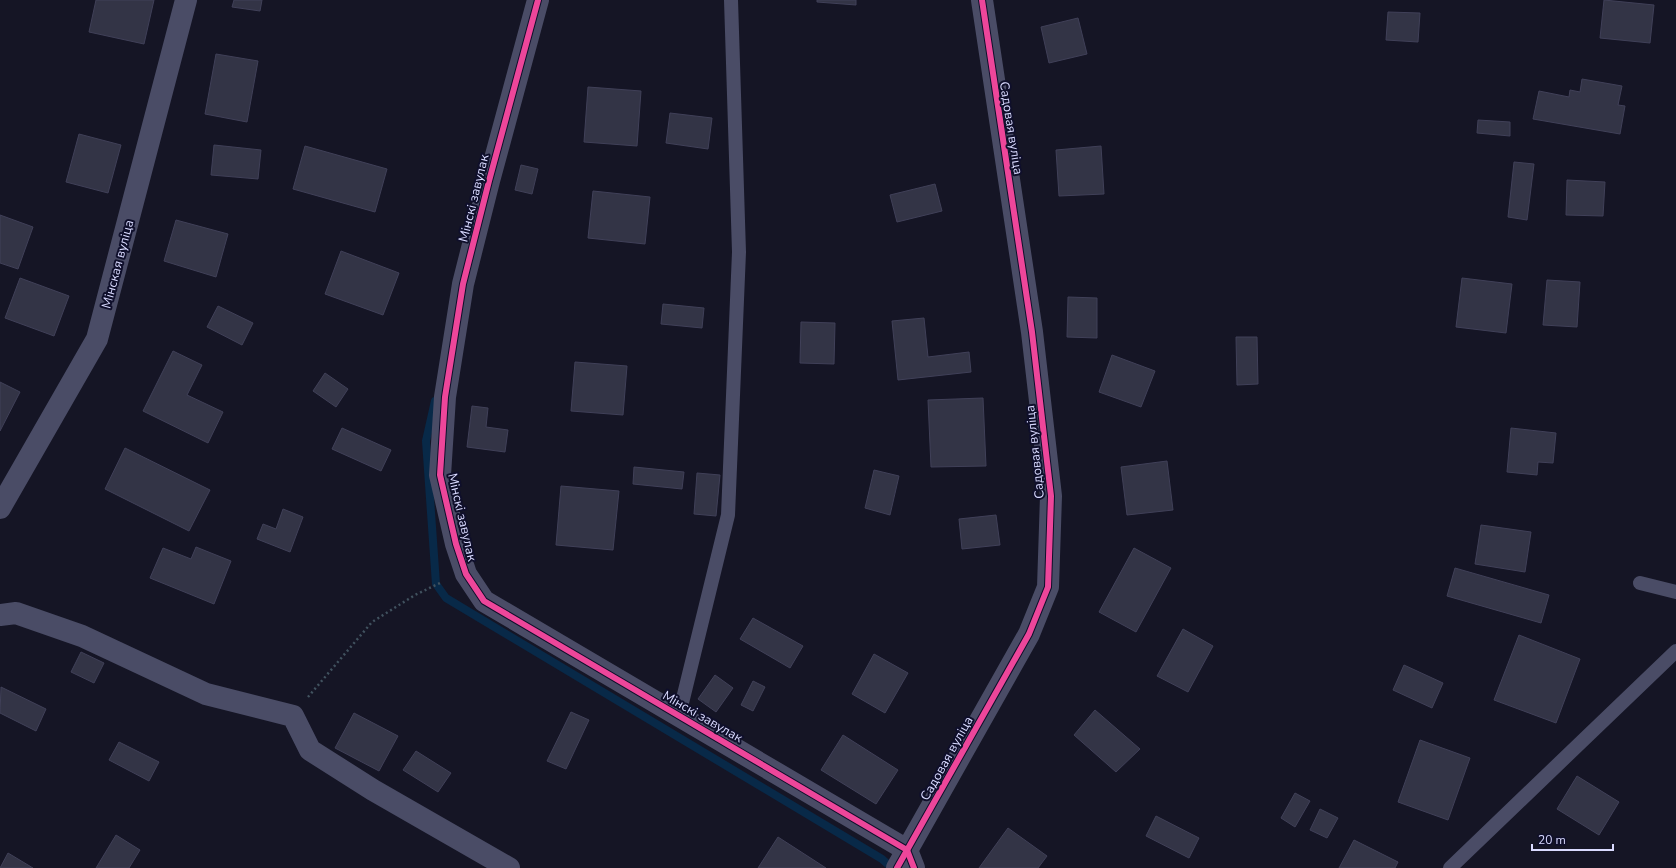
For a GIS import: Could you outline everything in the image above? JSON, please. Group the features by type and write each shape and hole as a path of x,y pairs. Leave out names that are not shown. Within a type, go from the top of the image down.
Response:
{"street":[{"name":"Мінская вуліца","path":"0,508 98,339 186,0"},
{"name":"Мінскі завулак","path":"538,0 488,181 462,284 445,397 440,474 456,544 466,574 484,601 679,715 906,862"},
{"name":"Садовая вуліца","path":"906,862 1029,634 1048,587 1051,496 1032,332 982,0"},
{"path":"0,615 16,613 82,636 206,694 292,716 310,750 373,790 509,868"}],"lane":[{"path":"679,715 728,515 739,252 731,0"},
{"path":"1640,583 1676,592"},
{"path":"1450,868 1676,651"}],"path":[{"path":"292,716 372,622 436,584 466,574"}],"building":[{"path":"96,0 154,0 144,44 89,32"},
{"path":"234,0 262,0 260,11 232,7"},
{"path":"817,0 856,0 856,5 817,2"},
{"path":"1604,0 1654,5 1650,43 1600,38"},
{"path":"1388,12 1420,13 1418,42 1386,40"},
{"path":"1078,18 1087,54 1049,63 1041,27"},
{"path":"216,54 258,61 247,122 205,114"},
{"path":"1582,79 1622,86 1618,105 1625,106 1620,134 1533,119 1539,91 1569,97 1570,90 1580,92"},
{"path":"588,87 641,91 637,146 584,142"},
{"path":"670,113 712,118 708,149 666,143"},
{"path":"1478,120 1510,122 1510,136 1477,133"},
{"path":"79,134 121,145 108,193 66,182"},
{"path":"214,145 261,150 258,179 211,175"},
{"path":"305,146 387,169 375,212 293,189"},
{"path":"1101,146 1104,194 1059,196 1056,150"},
{"path":"1514,162 1534,164 1527,220 1508,217"},
{"path":"521,165 538,169 532,194 515,190"},
{"path":"1567,180 1605,182 1603,216 1566,215"},
{"path":"935,184 942,211 897,222 890,195"},
{"path":"593,191 650,197 645,244 588,238"},
{"path":"0,215 33,227 18,269 0,263"},
{"path":"176,220 228,234 216,277 164,261"},
{"path":"341,251 399,273 383,315 325,294"},
{"path":"20,278 69,296 54,336 5,318"},
{"path":"1462,278 1512,284 1506,333 1456,327"},
{"path":"1547,280 1580,282 1577,327 1543,325"},
{"path":"1068,297 1097,298 1097,338 1067,337"},
{"path":"663,304 704,308 702,328 661,324"},
{"path":"218,306 253,323 242,345 207,327"},
{"path":"924,318 928,357 969,352 971,372 898,380 892,321"},
{"path":"801,322 835,323 834,364 800,363"},
{"path":"1236,337 1257,337 1258,384 1237,385"},
{"path":"173,351 202,365 187,395 223,412 208,443 143,411"},
{"path":"1112,355 1155,371 1141,407 1099,392"},
{"path":"575,362 627,366 623,415 571,411"},
{"path":"325,373 348,389 336,407 313,391"},
{"path":"0,382 20,392 0,431"},
{"path":"983,398 986,466 931,467 928,400"},
{"path":"472,406 488,408 486,427 508,430 505,452 467,447"},
{"path":"342,428 391,450 381,471 332,449"},
{"path":"1511,428 1556,433 1553,463 1538,462 1537,475 1507,472"},
{"path":"125,448 210,490 189,531 105,489"},
{"path":"1167,461 1173,510 1127,515 1121,467"},
{"path":"634,467 684,472 682,489 633,484"},
{"path":"874,470 899,476 890,515 865,508"},
{"path":"697,473 720,475 716,516 694,514"},
{"path":"561,486 619,491 613,550 556,545"},
{"path":"283,509 303,517 290,552 257,539 263,524 276,529"},
{"path":"996,515 1000,545 962,549 959,519"},
{"path":"1481,525 1531,532 1525,572 1475,564"},
{"path":"196,547 231,561 214,604 150,578 163,548 191,559"},
{"path":"1134,548 1171,568 1136,632 1099,612"},
{"path":"1455,568 1549,595 1541,623 1447,596"},
{"path":"753,618 803,646 790,668 740,639"},
{"path":"1183,629 1213,646 1188,692 1157,676"},
{"path":"1519,635 1580,659 1556,723 1494,700"},
{"path":"81,652 104,663 94,683 71,672"},
{"path":"874,654 908,673 885,713 852,694"},
{"path":"1404,665 1443,683 1432,708 1393,690"},
{"path":"715,675 733,688 716,712 698,699"},
{"path":"753,681 765,687 753,711 741,705"},
{"path":"1,687 46,709 36,731 0,713"},
{"path":"1095,710 1140,749 1116,772 1074,735"},
{"path":"571,712 589,720 566,769 547,761"},
{"path":"354,713 398,736 379,771 335,748"},
{"path":"843,735 898,770 876,804 821,770"},
{"path":"1420,740 1470,758 1448,820 1398,802"},
{"path":"119,742 159,762 149,781 109,760"},
{"path":"416,751 451,773 438,792 403,770"},
{"path":"1577,776 1619,802 1599,835 1557,809"},
{"path":"1295,793 1310,801 1295,827 1281,818"},
{"path":"1320,809 1338,818 1327,838 1310,830"},
{"path":"1156,816 1199,838 1189,858 1146,836"},
{"path":"1008,828 1047,856 1038,868 979,868"},
{"path":"116,835 140,850 129,868 96,868"},
{"path":"778,837 826,868 758,868"},
{"path":"1354,840 1398,862 1395,868 1339,868"},
{"path":"8,853 33,868 0,868"}],"waterway":[{"path":"435,401 426,441 436,584 446,598 882,859 892,868"}],"cycle path":[{"path":"538,0 463,284 445,397 440,475 456,544 466,574 484,601 907,850 914,868"},
{"path":"897,868 1029,634 1048,587 1051,496 1032,332 982,0"}]}
